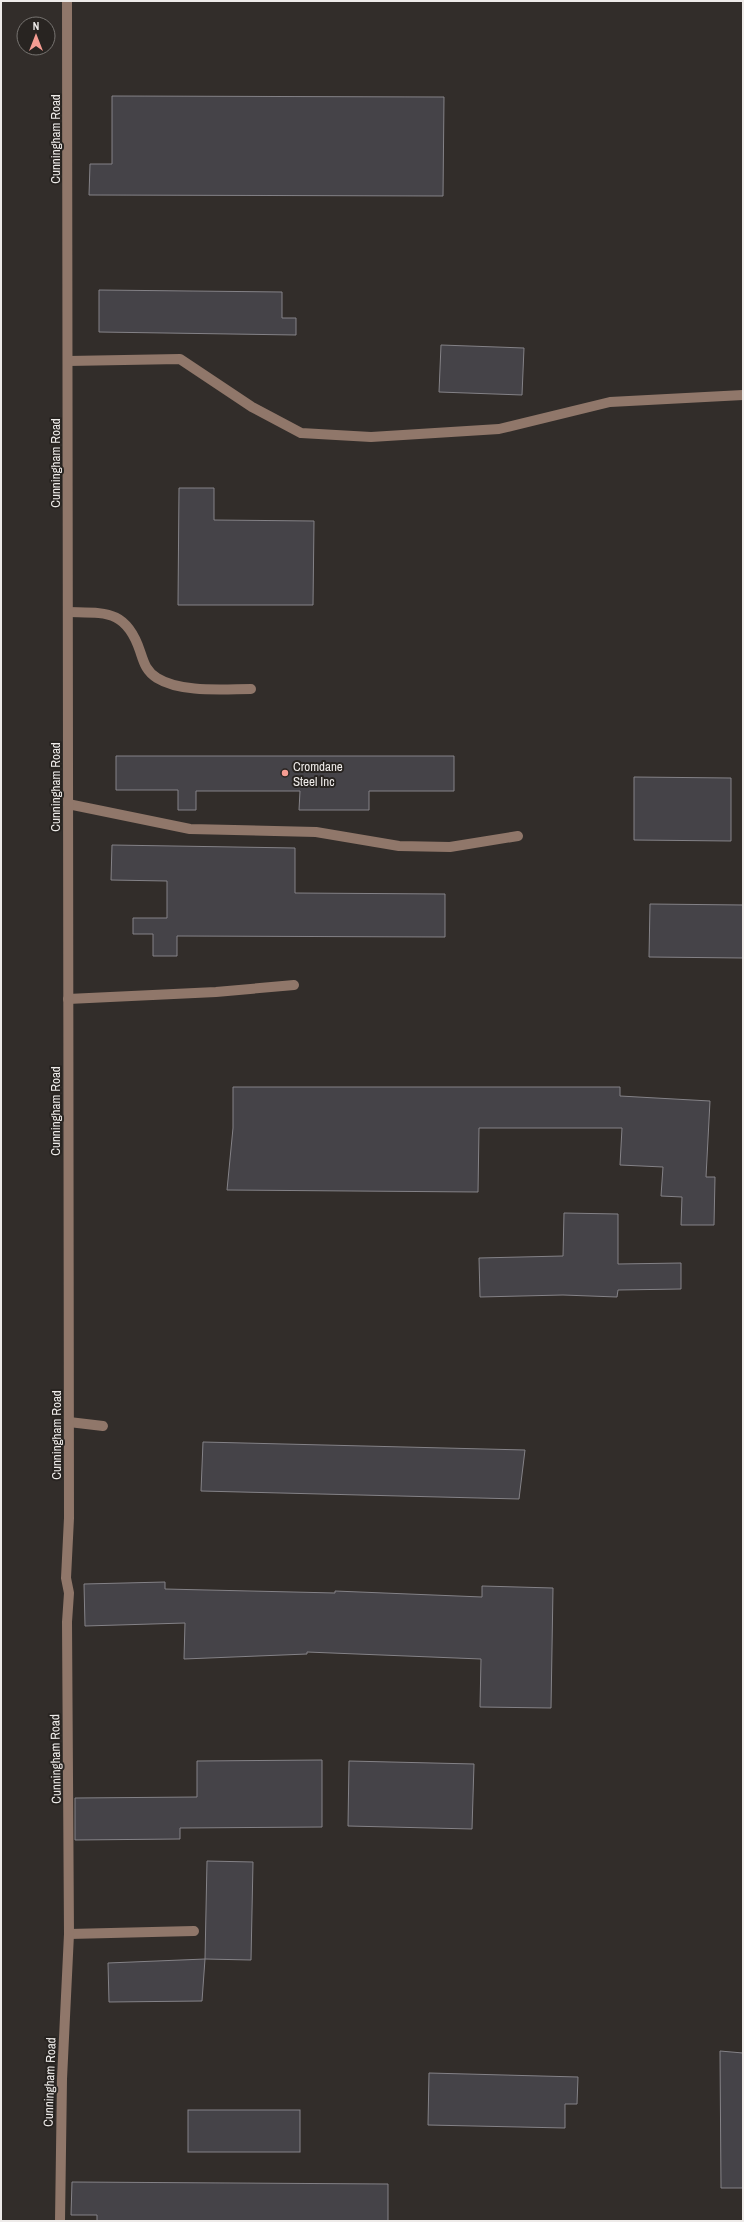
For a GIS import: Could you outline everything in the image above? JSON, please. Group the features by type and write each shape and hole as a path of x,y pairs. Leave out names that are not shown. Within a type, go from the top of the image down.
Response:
{"street":[{"name":"Cunningham Road","path":"60,2221 62,2078 69,1934 67,1630 69,1593 66,1578 69,1518 68,1"},
{"path":"68,361 180,359 252,407 301,433 371,437 499,428 610,402 743,395"},
{"path":"68,612 105,613 115,615 128,626 139,647 146,669 157,678 170,684 212,689 251,689"},
{"path":"68,804 190,829 316,832 399,846 450,847 518,836"},
{"path":"68,999 216,992 294,985"},
{"path":"69,1422 103,1426"},
{"path":"69,1934 194,1932"}],"building":[{"path":"112,96 444,97 443,196 89,195 90,164 112,164"},
{"path":"99,290 282,292 282,318 296,318 296,335 99,332"},
{"path":"441,345 524,348 522,395 439,392"},
{"path":"179,488 214,488 214,520 314,521 313,605 178,605"},
{"name":"Cromdane Steel Inc","path":"116,756 454,756 454,791 369,791 369,810 299,810 300,791 196,791 196,810 178,810 178,790 116,790"},
{"path":"634,777 731,778 731,841 634,840"},
{"path":"112,845 295,848 295,893 445,894 445,937 177,936 177,956 153,956 153,934 133,934 133,918 167,918 167,881 111,880"},
{"path":"650,904 743,905 743,958 649,957"},
{"path":"233,1087 620,1087 620,1096 710,1101 706,1177 715,1177 714,1225 681,1225 682,1197 661,1196 663,1167 620,1165 622,1128 479,1128 478,1192 227,1190 233,1128"},
{"path":"564,1213 618,1214 618,1264 681,1263 681,1289 618,1290 617,1297 563,1295 480,1297 479,1258 563,1256"},
{"path":"203,1442 525,1450 519,1499 201,1491"},
{"path":"165,1582 165,1589 335,1593 335,1591 482,1597 482,1586 553,1588 551,1708 480,1707 481,1659 307,1652 307,1654 184,1659 185,1623 85,1626 84,1584"},
{"path":"322,1760 322,1827 180,1828 180,1839 75,1840 75,1798 197,1797 197,1761"},
{"path":"349,1761 474,1764 472,1829 348,1826"},
{"path":"207,1861 253,1862 251,1960 205,1959"},
{"path":"205,1959 202,2001 109,2002 108,1963"},
{"path":"720,2051 743,2053 743,2188 721,2188"},
{"path":"429,2073 578,2077 577,2104 565,2104 565,2128 428,2125"},
{"path":"188,2110 300,2110 300,2152 188,2152"},
{"path":"72,2182 388,2184 388,2221 97,2221 97,2215 71,2215"}],"place":[{"name":"Cromdane Steel Inc","path":"285,773"}]}
